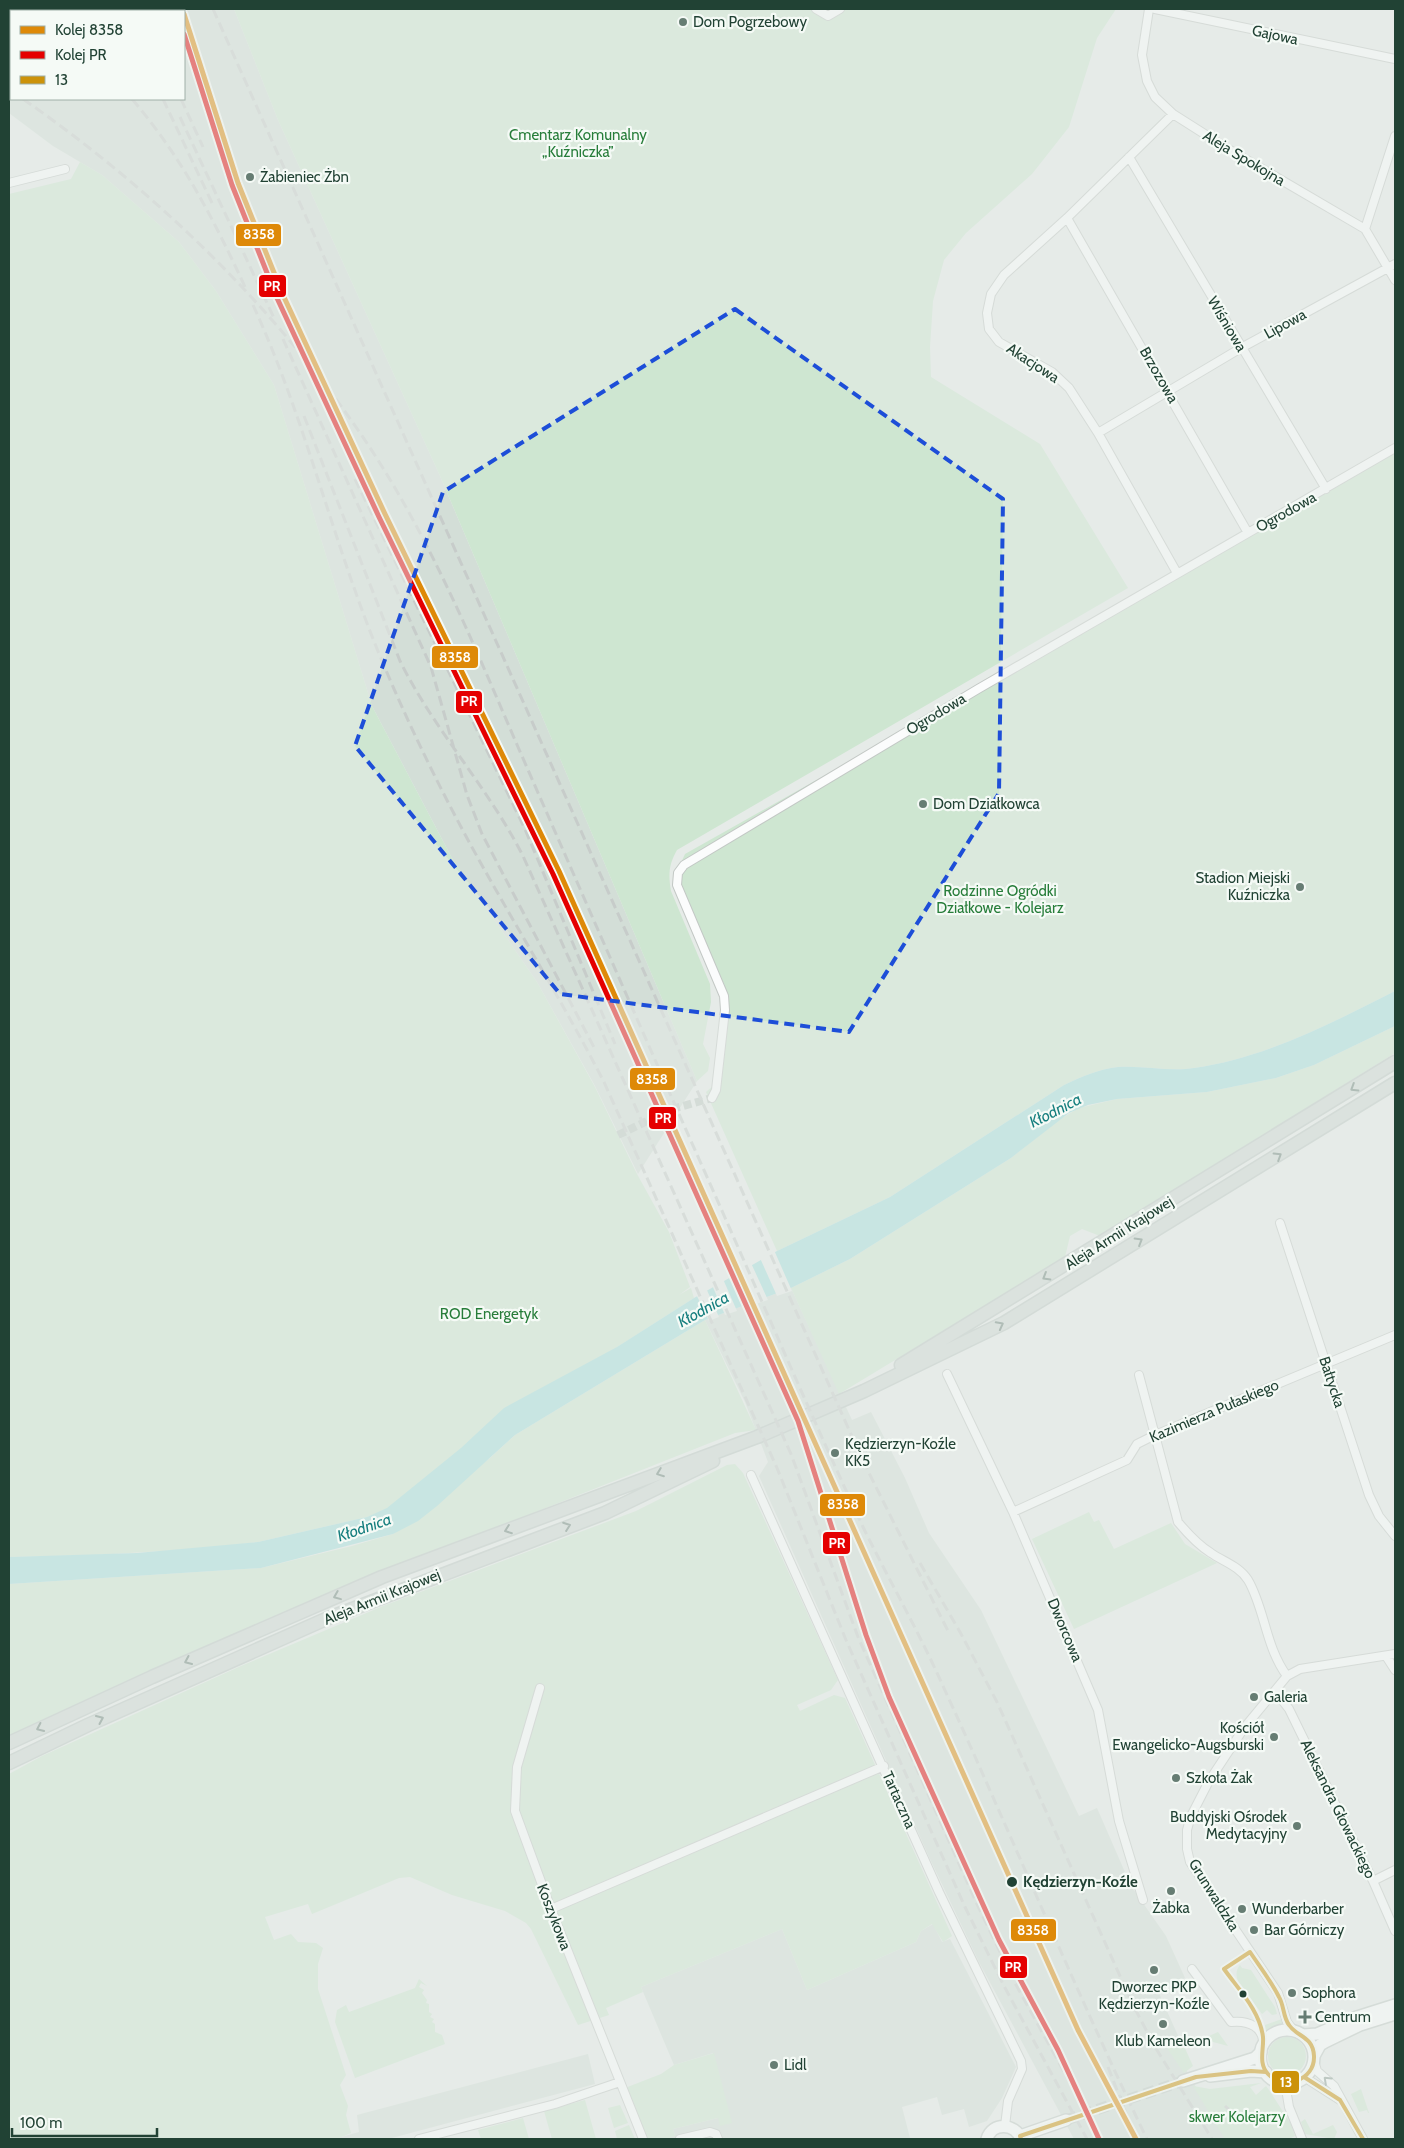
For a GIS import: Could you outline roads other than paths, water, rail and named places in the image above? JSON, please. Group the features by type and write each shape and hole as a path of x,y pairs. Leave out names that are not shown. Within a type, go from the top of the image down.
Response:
{"main road":[{"name":"Aleja Armii Krajowej","path":"842,1400 1092,1250 1395,1062"},
{"name":"Aleja Armii Krajowej","path":"9,1763 88,1725 326,1619 630,1502 757,1438 1004,1323 1395,1083"},
{"name":"Aleja Armii Krajowej","path":"9,1744 157,1675 373,1581 757,1438"},
{"path":"1183,2081 1255,2058 1275,2033 1317,2034 1354,2018 1395,2004"},
{"path":"1262,2049 1262,2064 1266,2072 1276,2081 1285,2083 1304,2077 1320,2045 1360,2026 1395,2014"},
{"path":"1299,2033 1311,2044 1314,2058"},
{"path":"1196,2077 1251,2071 1266,2072"},
{"path":"976,2139 987,2138 996,2128 1005,2126 1014,2129 1020,2137 1066,2120"}],"street":[{"path":"816,9 828,16 840,9"},
{"name":"Aleja Spokojna","path":"1149,9 1142,55 1143,69 1155,97 1173,114 1274,177 1365,229 1392,265 1395,280"},
{"name":"Gajowa","path":"1155,9 1395,59"},
{"name":"Akacjowa","path":"1173,114 1067,218 1004,275 990,294 987,313 989,329 1000,342 1052,372 1069,388 1098,433 1177,573"},
{"path":"1365,229 1395,136"},
{"name":"Wiśniowa","path":"1129,157 1326,489"},
{"path":"9,183 65,169"},
{"name":"Brzozowa","path":"1067,218 1168,390 1248,533"},
{"name":"Lipowa","path":"1098,433 1241,348 1392,265"},
{"name":"Ogrodowa","path":"714,1094 725,1010 724,996 677,884 678,873 684,864 1177,573 1395,448"},
{"name":"Bałtycka","path":"1280,1223 1372,1504 1395,1536"},
{"name":"Kazimierza Pułaskiego","path":"1013,1512 1127,1460 1137,1444 1155,1435 1395,1335"},
{"name":"Dworcowa","path":"946,1374 1013,1512 1098,1710 1119,1821 1143,1900"},
{"path":"1139,1375 1178,1522 1192,1539 1243,1574 1252,1590 1278,1663 1287,1676 1300,1669 1395,1654"},
{"name":"Tartaczna","path":"752,1475 939,1892 1021,2060 1022,2068 1008,2101 1005,2126"},
{"path":"1386,1656 1395,1670"},
{"name":"Grunwaldzka","path":"1287,1676 1244,1728 1209,1781 1191,1816 1187,1830 1187,1849 1190,1862 1278,1993 1287,2022 1299,2033"},
{"name":"Koszykowa","path":"540,1688 516,1767 515,1811 551,1909 642,2139"},
{"name":"Aleksandra Głowackiego","path":"1275,1691 1289,1709 1374,1882 1395,1931"},
{"path":"551,1909 884,1766"},
{"path":"1374,1882 1395,1870"},
{"path":"1192,1969 1231,2022 1249,2023 1260,2030 1263,2038 1262,2049"},
{"path":"1314,2058 1317,2071 1334,2086 1363,2139"},
{"path":"1304,2077 1340,2100"},
{"path":"420,2139 555,2104 620,2082"},
{"path":"1285,2083 1289,2107 1302,2139"},
{"path":"680,2139 710,2132 716,2134 718,2139"}],"water":[{"name":"Kłodnica","path":"1395,991 1395,1026 1314,1065 1276,1078 1207,1092 1117,1099 1088,1105 1069,1113 1011,1158 850,1259 791,1288 705,1320 515,1435 437,1506 418,1521 393,1534 261,1568 9,1584 9,1557 137,1553 258,1542 367,1517 387,1508 461,1448 504,1408 617,1347 694,1298 777,1251 890,1197 1064,1085 1090,1074 1111,1068 1185,1069 1246,1056 1298,1038"}],"tunnel":[{"path":"618,1135 672,1109 712,1098"},
{"path":"1066,2120 1183,2081"}],"railway":[{"path":"213,9 863,1461 948,1631"},
{"path":"24,100 117,170 162,209 247,292 324,383 358,430 405,506 465,625 653,1056 842,1481 863,1527 934,1666 1094,2026 1147,2139"},
{"path":"133,100 167,144 196,190 246,289"},
{"path":"163,100 212,203"},
{"path":"181,100 203,147"},
{"path":"180,117 274,318"},
{"path":"253,305 289,394 350,578 408,721 474,851 562,1004 604,1082 777,1468 846,1640 965,1907 1004,1986 1087,2139"},
{"path":"283,339 431,667 467,795 482,834 596,1051"},
{"path":"304,416 400,661 429,711 494,806 523,856 791,1454 858,1637 976,1902 1015,1983 1101,2139"},
{"path":"355,479 525,829 615,1044"},
{"path":"920,1563 960,1632 997,1702 1133,2005 1155,2047 1212,2139"},
{"path":"1108,2067 1136,2139"},
{"path":"1225,2106 1247,2126"}],"rail line":[{"name":"8358","path":"185,17 238,183 283,295 385,514 559,871 1078,2030 1136,2139"},
{"name":"PR","path":"185,37 232,185 277,298 379,517 553,874 798,1421 866,1635 889,1697 999,1940 1058,2050 1099,2139"}],"place":[{"name":"Dom Pogrzebowy","path":"683,22"},
{"name":"Żabieniec Żbn","path":"250,177"},
{"name":"Dom Działkowca","path":"923,804"},
{"name":"Stadion Miejski Kuźniczka","path":"1300,887"},
{"name":"Kędzierzyn-Koźle KK5","path":"835,1453"},
{"name":"Galeria","path":"1254,1697"},
{"name":"Kościół Ewangelicko-Augsburski","path":"1274,1737"},
{"name":"Szkoła Żak","path":"1176,1778"},
{"name":"Buddyjski Ośrodek Medytacyjny","path":"1297,1826"},
{"name":"Kędzierzyn-Koźle","path":"1012,1882"},
{"name":"Żabka","path":"1171,1891"},
{"name":"Wunderbarber","path":"1242,1909"},
{"name":"Bar Górniczy","path":"1254,1930"},
{"name":"Dworzec PKP Kędzierzyn-Koźle","path":"1154,1970"},
{"name":"Sophora","path":"1292,1993"},
{"name":"Centrum","path":"1305,2017"},
{"name":"Klub Kameleon","path":"1163,2024"},
{"name":"Lidl","path":"774,2065"}],"park label":[{"name":"Cmentarz Komunalny „Kuźniczka”","path":"578,144"},
{"name":"Rodzinne Ogródki Działkowe - Kolejarz","path":"1000,900"},
{"name":"ROD Energetyk","path":"489,1314"},
{"name":"skwer Kolejarzy","path":"1237,2117"}]}
